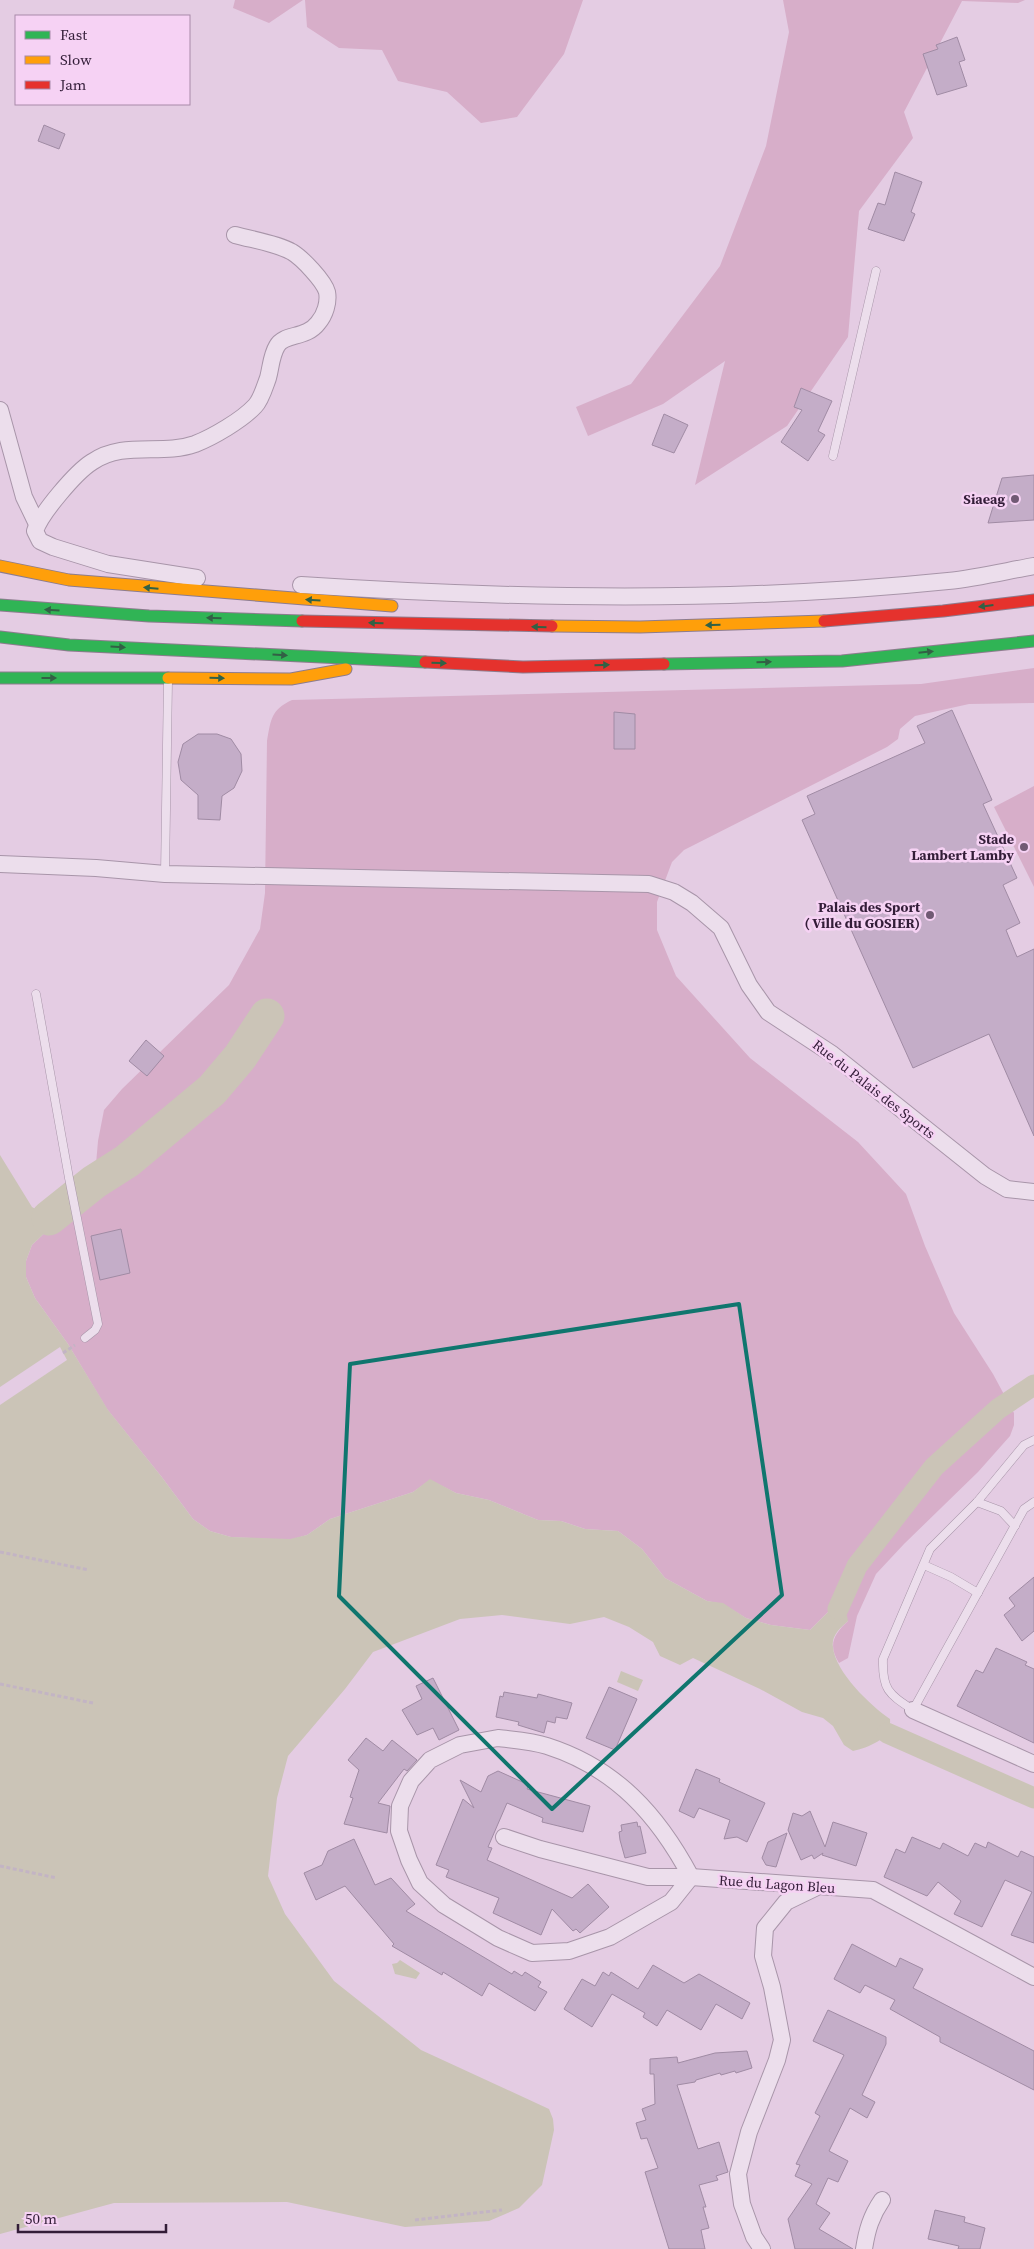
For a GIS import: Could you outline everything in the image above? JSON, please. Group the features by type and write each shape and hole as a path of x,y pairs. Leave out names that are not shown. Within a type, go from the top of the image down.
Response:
{"main road":[{"path":"0,566 69,580 401,607"},
{"path":"831,621 986,594"},
{"path":"0,605 159,616 421,625 640,627 831,621 943,611 1034,600"},
{"path":"508,614 640,627"},
{"path":"0,637 69,644 523,666 842,661 1033,641"},
{"path":"0,678 291,680 391,661"}],"street":[{"path":"235,235 265,242 292,252 309,266 327,290 327,306 318,324 304,335 284,338 278,344 273,355 267,380 257,404 240,419 195,444 175,449 143,448 117,451 92,462 69,484 37,524 35,531 40,541 53,547 108,564 202,579 369,590 531,596 713,597 814,591 950,580 1034,566"},
{"path":"0,410 21,488 37,524"},
{"name":"Rue du Palais des Sports","path":"0,864 96,868 165,874 649,884 674,892 692,903 721,928 748,985 768,1012 832,1054 985,1176 1007,1189 1034,1192"},
{"path":"913,1710 1034,1764"},
{"path":"498,1738 546,1746 586,1762 629,1791 653,1817 674,1845 691,1877 671,1902 610,1937 569,1951 532,1953 498,1938 444,1905 420,1883 408,1860 399,1831 400,1806 411,1781 430,1760 460,1745 498,1738"},
{"name":"Rue du Lagon Bleu","path":"504,1837 540,1849 648,1876 691,1877 872,1890 1034,1977"},
{"path":"762,2249 754,2237 742,2204 738,2174 748,2132 777,2060 782,2040 772,1988 763,1956 765,1928 786,1902 817,1887"},
{"path":"864,2249 867,2229 873,2213 882,2200"}],"lane":[{"path":"833,456 876,272"},
{"path":"165,874 168,678"},
{"path":"36,994 69,1178 98,1324 95,1330 85,1338"},
{"path":"1034,1440 1024,1445 977,1502 930,1549 882,1659 882,1679 892,1695 913,1710 1024,1509 1034,1502"},
{"path":"977,1502 1001,1511 1015,1526"},
{"path":"924,1565 951,1577 978,1593"}],"path":[{"path":"0,1552 89,1570"},
{"path":"0,1684 93,1703"},
{"path":"0,1866 58,1878"},
{"path":"415,2220 502,2210"}],"highlighted area":[{"path":"739,1304 782,1595 552,1809 339,1596 350,1364"}],"shaded area":[{"path":"235,0 303,0 269,23 233,8"},
{"path":"305,0 583,0 564,54 517,117 481,123 447,92 398,81 382,50 339,48 307,27"},
{"path":"783,0 1025,0 1018,3 962,1 904,112 913,138 859,211 848,337 787,426 695,485 725,361 663,404 588,436 576,407 631,384 720,266 766,146 789,32"},
{"path":"1034,668 1034,703 969,704 915,716 900,729 898,739 887,747 684,850 672,862 657,902 657,930 676,976 750,1058 858,1142 906,1194 925,1246 954,1313 993,1374 1014,1413 1014,1425 1010,1436 978,1472 876,1574 857,1616 848,1658 839,1663 833,1645 839,1631 848,1621 831,1609 810,1630 771,1625 746,1618 723,1604 707,1601 665,1578 642,1549 618,1531 585,1529 561,1521 538,1520 489,1500 456,1493 430,1480 413,1492 330,1519 307,1535 290,1540 231,1537 210,1531 193,1519 107,1409 68,1344 35,1298 26,1277 26,1261 32,1245 52,1226 89,1200 94,1187 98,1141 104,1110 122,1089 229,985 260,929 265,893 267,741 271,721 276,712 292,700 921,684"},
{"name":"Stade Lambert Lamby","path":"1034,786 1034,887 994,807"},
{"path":"0,1155 32,1207 39,1211 46,1209 52,1226 32,1245 26,1261 26,1277 35,1298 68,1344 108,1410 193,1519 210,1531 231,1537 290,1539 307,1535 330,1519 413,1492 430,1479 456,1493 489,1500 538,1520 561,1521 585,1529 618,1531 642,1549 665,1578 707,1601 723,1603 746,1618 771,1625 810,1630 831,1609 846,1611 848,1621 839,1629 833,1639 835,1657 855,1688 873,1706 890,1719 890,1726 883,1737 866,1747 853,1751 844,1745 833,1726 823,1718 802,1712 760,1689 693,1658 680,1665 660,1656 653,1642 629,1627 604,1617 570,1624 502,1615 460,1619 373,1652 345,1689 288,1756 277,1798 268,1876 285,1914 334,1981 421,2050 549,2109 553,2119 554,2130 542,2185 519,2208 489,2221 405,2227 287,2202 114,2203 0,2234"},
{"path":"621,1671 643,1680 638,1691 617,1682"},
{"path":"400,1960 420,1973 416,1979 395,1974 392,1964"}],"pier":[{"path":"60,1347 67,1360 0,1405 0,1387"}],"building":[{"path":"957,37 965,60 959,62 967,86 937,95 923,54 938,49 936,45"},
{"path":"44,125 65,134 59,149 38,141"},
{"path":"895,172 922,182 911,212 915,214 904,241 868,229 878,203 885,205"},
{"path":"801,388 832,401 818,431 825,435 808,461 781,442 802,410 794,407"},
{"path":"664,414 688,425 674,453 652,445"},
{"name":"Siaeag","path":"1034,475 1034,520 988,523 1002,478"},
{"name":"Palais des Sport ( Ville du GOSIER)","path":"952,710 992,800 983,804 1017,878 1003,885 1020,923 1006,930 1017,957 1034,949 1034,1136 989,1034 913,1068 802,820 815,814 807,796 925,743 917,726"},
{"path":"614,712 635,714 635,749 614,749"},
{"path":"198,734 217,734 231,739 241,754 242,771 234,788 222,796 220,820 198,819 198,795 181,780 178,762 183,744"},
{"path":"146,1040 164,1056 147,1076 129,1061"},
{"path":"121,1229 130,1273 100,1280 91,1236"},
{"path":"1034,1577 1034,1631 1022,1641 1004,1615 1015,1606 1009,1598"},
{"path":"996,1648 1027,1662 1025,1665 1034,1669 1034,1743 957,1706 976,1670 983,1673"},
{"path":"433,1678 459,1730 439,1740 433,1728 417,1735 402,1710 422,1699 416,1686"},
{"path":"609,1687 637,1699 615,1750 586,1738"},
{"path":"504,1692 537,1698 538,1694 572,1703 567,1719 556,1717 555,1723 547,1721 544,1733 518,1725 519,1722 496,1717 500,1696 503,1697"},
{"path":"366,1738 383,1751 392,1740 417,1760 407,1771 404,1769 378,1803 390,1806 387,1833 344,1824 353,1798 350,1797 359,1770 348,1760"},
{"path":"696,1769 720,1779 719,1782 765,1803 747,1842 737,1837 724,1839 730,1820 699,1808 694,1818 679,1811"},
{"path":"498,1771 529,1785 527,1789 590,1806 583,1832 542,1822 543,1818 507,1803 488,1847 492,1848 487,1860 572,1898 588,1884 609,1907 580,1933 576,1929 573,1931 552,1909 541,1935 493,1913 499,1898 446,1877 449,1870 436,1865 463,1799 474,1808 460,1780 481,1792 488,1776"},
{"path":"810,1811 825,1847 833,1822 867,1833 856,1866 822,1855 823,1853 814,1859 812,1855 801,1860 788,1830 793,1813 802,1816"},
{"path":"637,1822 638,1827 640,1826 646,1853 625,1858 619,1832 622,1831 621,1825"},
{"path":"787,1833 776,1867 766,1865 762,1858 768,1842"},
{"path":"912,1837 940,1849 943,1843 968,1856 975,1843 986,1848 988,1842 1018,1857 1021,1851 1034,1857 1034,1943 1011,1935 1032,1892 1005,1880 982,1927 954,1914 961,1901 938,1882 927,1896 884,1877 896,1849 905,1853"},
{"path":"354,1839 375,1885 391,1878 415,1904 406,1911 512,1974 514,1971 522,1976 525,1972 541,1982 538,1987 547,1992 535,2011 489,1983 482,1996 443,1972 442,1975 392,1946 394,1944 345,1886 316,1900 304,1873 322,1865 328,1851"},
{"path":"852,1944 896,1967 900,1958 923,1969 913,1988 1034,2051 1034,2090 940,2042 940,2037 890,2009 895,2000 865,1985 860,1993 834,1979"},
{"path":"653,1965 684,1983 699,1974 750,2003 742,2019 716,2004 701,2030 667,2010 657,2026 643,2017 645,2013 612,1994 592,2027 564,2009 582,1979 595,1986 603,1972 609,1976 611,1972 638,1989"},
{"path":"828,2010 886,2037 886,2044 862,2095 875,2102 867,2118 850,2108 829,2151 848,2161 838,2182 828,2178 816,2204 830,2213 819,2229 853,2249 795,2249 788,2219 812,2184 795,2176 800,2165 796,2164 820,2116 815,2113 844,2055 813,2041"},
{"path":"747,2051 752,2068 736,2073 735,2071 721,2075 720,2073 696,2080 695,2082 677,2085 698,2149 719,2142 728,2172 716,2176 718,2180 699,2185 706,2207 703,2207 709,2228 701,2230 705,2249 669,2249 645,2172 658,2168 647,2138 641,2139 636,2123 646,2120 642,2109 655,2104 654,2074 650,2074 650,2059 677,2057 678,2063 715,2053"},
{"path":"935,2210 965,2217 964,2222 985,2228 980,2249 958,2249 959,2246 928,2239"}],"waterway":[{"path":"49,1218 94,1182 127,1161 212,1090 240,1057 267,1016"},
{"path":"838,1609 857,1566 934,1467 998,1409 1034,1385"},
{"path":"887,1733 1034,1798"}],"traffic: fast":[{"path":"0,605 149,616 302,621"},
{"path":"0,637 69,645 425,662"},
{"path":"664,664 842,661 1034,641"},
{"path":"0,678 168,678"}],"traffic: slow":[{"path":"0,566 69,580 392,606"},
{"path":"552,626 640,627 824,621"},
{"path":"168,678 291,679 346,669"}],"traffic: jam":[{"path":"824,621 943,611 1034,600"},
{"path":"302,621 552,626"},
{"path":"425,662 523,667 664,664"}],"place":[{"name":"Siaeag","path":"1015,499"},
{"name":"Stade Lambert Lamby","path":"1024,847"},
{"name":"Palais des Sport ( Ville du GOSIER)","path":"930,915"}]}
